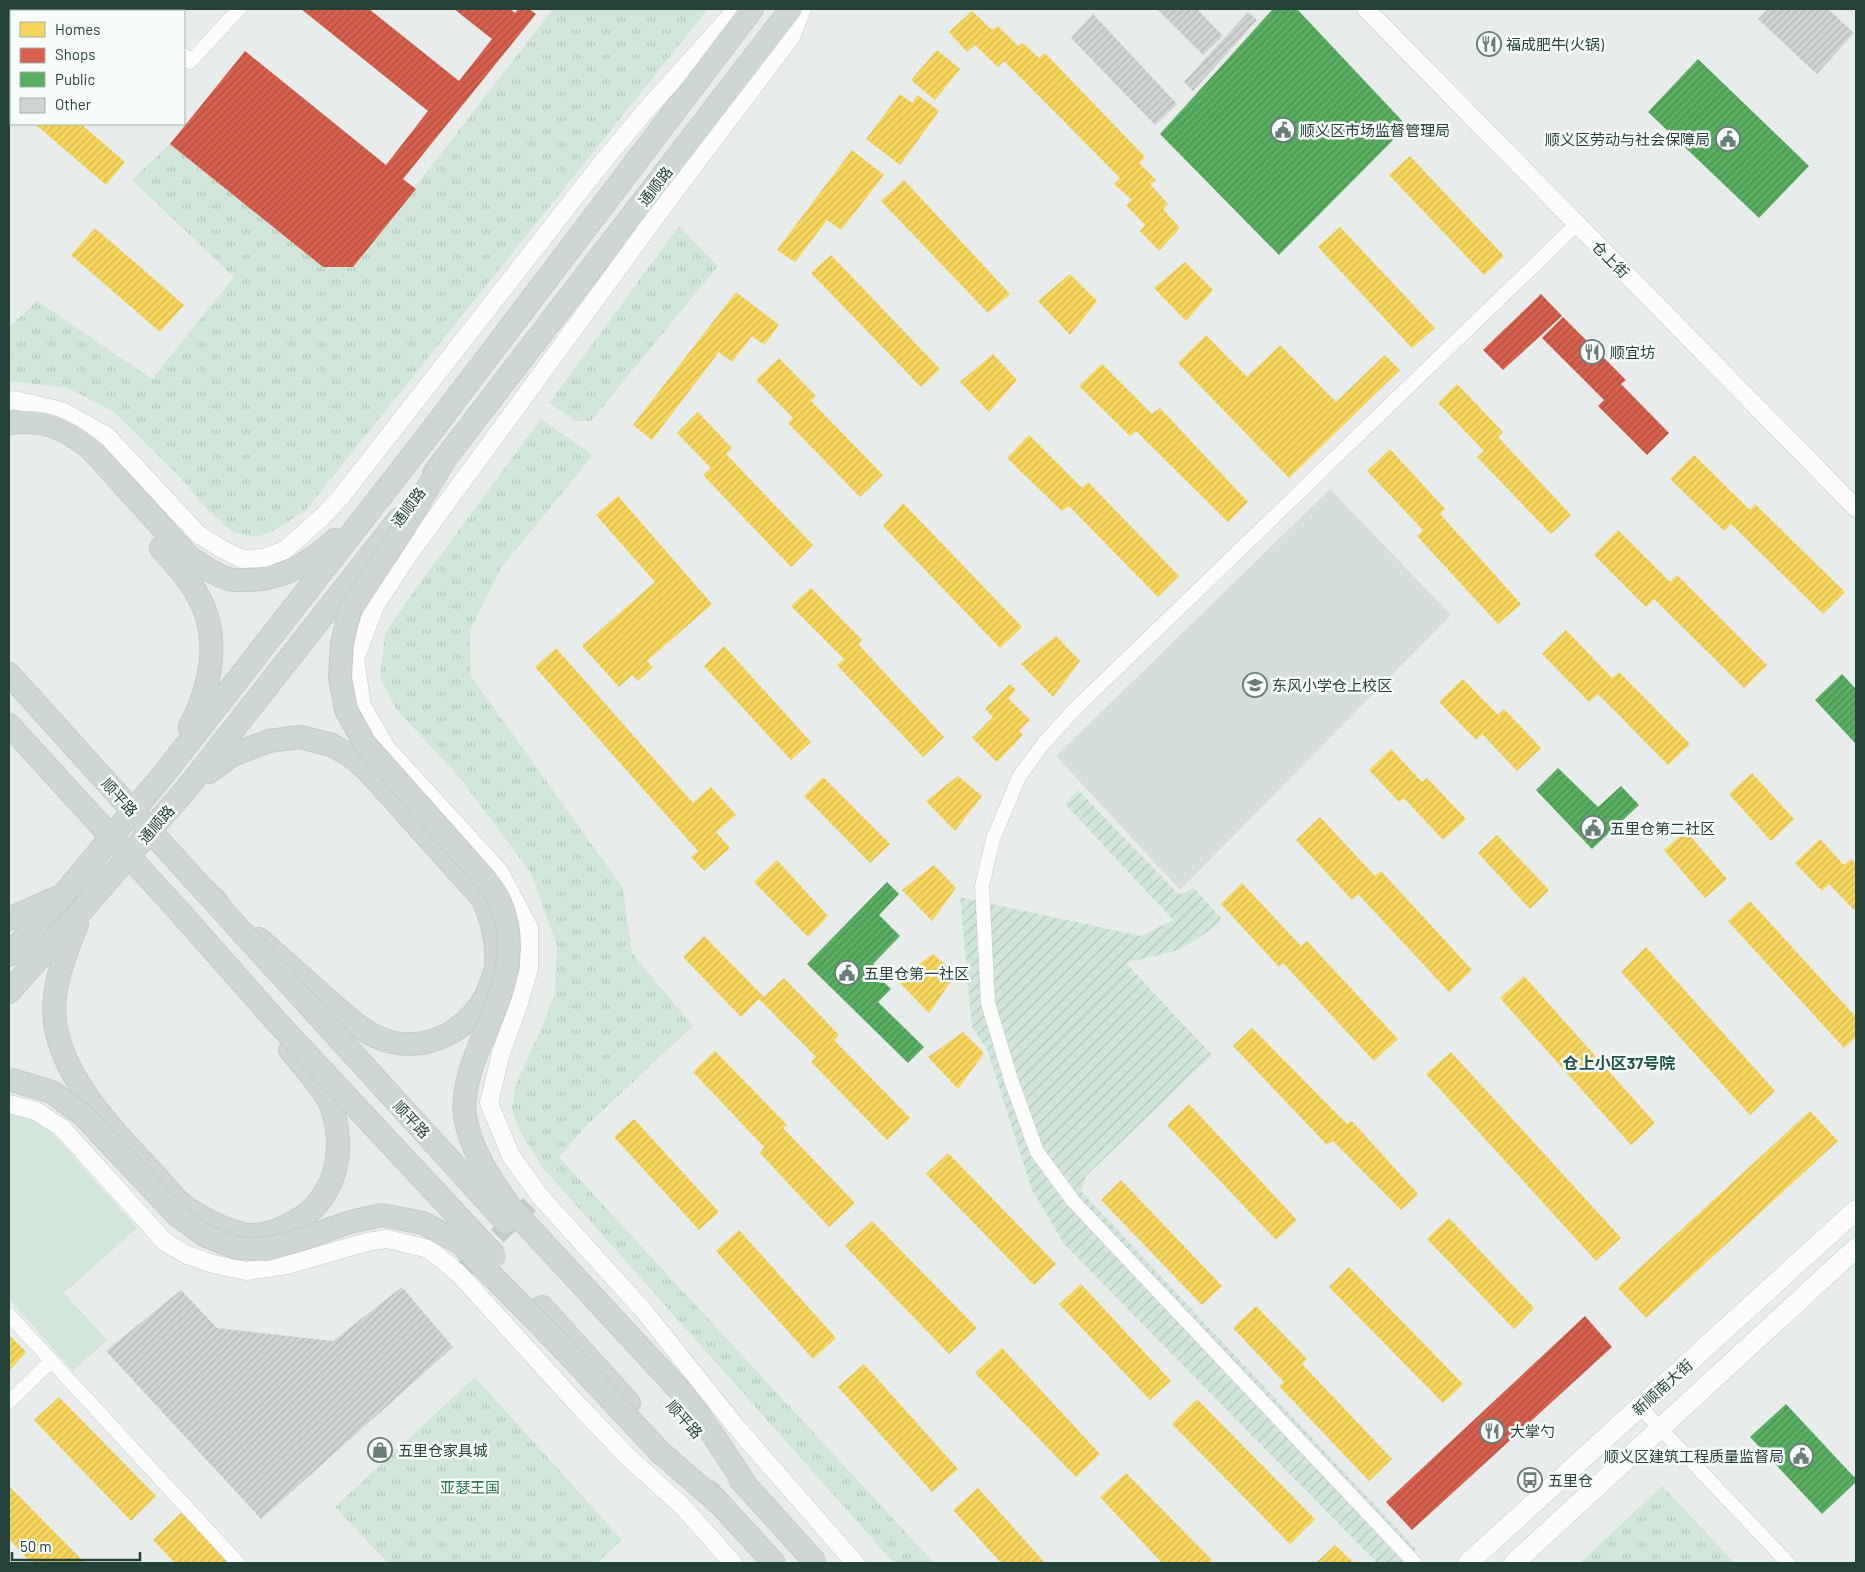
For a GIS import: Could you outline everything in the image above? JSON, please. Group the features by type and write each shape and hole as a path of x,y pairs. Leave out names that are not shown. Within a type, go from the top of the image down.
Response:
{"main road":[{"name":"通顺路","path":"9,955 64,894 167,770 427,437 752,9"},
{"name":"通顺路","path":"9,992 188,787 445,459 792,9"},
{"path":"9,423 44,422 72,434 90,448 189,557 207,569 228,579 251,580 269,579 302,565 324,550 341,534 427,437"},
{"path":"9,437 36,437 60,443 78,455 187,578 198,595 207,615 210,634 212,657 207,687 196,714 167,770"},
{"path":"445,459 400,534 350,610 342,643 340,678 346,710 365,744 484,878 498,899 506,920 509,945 502,995 474,1060 466,1089 465,1114 471,1139 510,1207 684,1395 748,1488"},
{"path":"9,666 41,711"},
{"name":"顺平路","path":"9,674 816,1563"},
{"name":"顺平路","path":"9,725 276,1021 542,1307 774,1563"},
{"path":"188,787 232,755 269,741 300,737 332,745 369,772 483,899 493,923 496,941 496,966 484,1002 456,1030 438,1040 420,1045 404,1044 379,1038 358,1026 202,888"},
{"path":"9,919 64,894"},
{"path":"83,909 61,962 54,998 56,1032 64,1056 83,1091 134,1154 182,1204 203,1218 226,1228 251,1235 279,1231 309,1214 328,1190 337,1166 338,1134 331,1106 314,1079 198,933"},
{"path":"9,1078 52,1092 82,1115 176,1214 204,1235 237,1248 267,1249 350,1222 382,1215 423,1222 460,1242 558,1342 660,1452 721,1505"},
{"name":"新顺南大街","path":"1468,1563 1856,1210"},
{"name":"新顺南大街","path":"1514,1563 1856,1248"}],"street":[{"path":"185,56 190,62 239,9"},
{"path":"9,401 14,400 62,411 107,436 198,534 220,548 242,559 264,558 285,550 340,498 597,169 647,109 737,9"},
{"path":"802,9 791,37 674,192 407,557 375,606 355,659 362,706 387,748 499,871 529,928 529,969 501,1053 489,1103 511,1156 539,1195 643,1310 738,1429 855,1563"},
{"name":"仓上街","path":"1366,9 1856,508"},
{"path":"1415,1563 1074,1202 1037,1152 1011,1080 988,1003 982,886 993,839 1015,786 1043,744 1076,708 1577,224"},
{"path":"9,1104 36,1111 62,1128 165,1242 187,1254 213,1264 247,1271 271,1268 367,1242 387,1239 429,1249 459,1274 578,1405 629,1458 682,1506 734,1563"},
{"path":"9,1315 238,1563"},
{"path":"9,1402 52,1361"},
{"path":"1640,1407 1788,1563"}],"shaded area":[{"name":"东风小学仓上校区","path":"1330,489 1451,615 1180,890 1056,756"}],"green space":[{"path":"553,9 708,9 306,510 273,531 257,537 232,532 205,507 178,475 114,412 68,388 9,381 9,327 37,301 152,379 234,277 132,180 170,144 323,267 353,267"},
{"path":"679,226 718,266 591,421 576,421 549,403"},
{"path":"541,419 593,455 501,568 470,630 471,676 623,888 632,953 693,1026 585,1127 559,1157 934,1563 894,1563 543,1168 521,1133 512,1110 515,1086 555,993 557,946 531,873 460,778 396,709 380,677 385,634 411,595"},
{"path":"1078,790 1179,895 1194,888 1222,919 1215,927 1179,950 1126,963 1212,1055 1086,1176 1081,1191 1416,1549 1400,1563 1377,1563 1064,1244 1032,1190 987,1049 972,1027 960,897 1141,936 1173,920 1065,804"},
{"path":"14,1111 46,1126 137,1228 64,1293 107,1340 73,1371 9,1299 9,1112"},
{"name":"亚瑟王国","path":"475,1377 622,1540 597,1563 388,1563 335,1507"},
{"path":"1662,1486 1735,1563 1580,1563"}],"building: Homes":[{"path":"64,9 122,10 65,10"},
{"path":"972,11 992,30 998,26 1018,46 1023,43 1039,58 1045,53 1145,157 1139,163 1156,180 1150,184 1168,204 1163,209 1180,228 1159,251 1140,231 1145,225 1126,205 1132,200 1114,184 1120,178 1004,61 998,67 975,45 967,52 949,32"},
{"path":"937,50 960,69 935,100 911,80"},
{"path":"9,61 10,102 9,101"},
{"path":"900,94 912,103 918,95 939,111 900,165 866,139"},
{"path":"36,125 82,125 125,162 106,185"},
{"path":"852,150 884,175 841,230 827,220 795,262 777,250"},
{"path":"1410,156 1504,256 1484,275 1389,175"},
{"path":"904,180 1010,294 988,313 881,201"},
{"path":"1340,227 1435,328 1412,348 1318,247"},
{"path":"95,228 184,305 160,332 71,255"},
{"path":"831,255 940,369 921,387 811,273"},
{"path":"1185,262 1213,290 1186,321 1154,288"},
{"path":"1070,274 1097,301 1070,335 1038,301"},
{"path":"736,292 779,325 764,345 752,336 732,362 719,352 652,440 633,425"},
{"path":"1206,335 1247,377 1280,345 1336,402 1385,355 1400,370 1289,478 1178,363"},
{"path":"993,354 1017,380 989,412 960,382"},
{"path":"779,358 816,396 811,401 883,475 860,497 788,423 793,418 756,380"},
{"path":"1102,364 1152,414 1160,408 1248,502 1228,522 1136,431 1130,436 1079,386"},
{"path":"1457,384 1503,432 1498,437 1571,515 1551,534 1477,457 1484,451 1438,403"},
{"path":"698,412 732,448 726,454 813,545 791,567 703,475 711,468 677,433"},
{"path":"1029,435 1082,488 1088,482 1179,576 1158,597 1069,506 1062,511 1007,458"},
{"path":"1390,449 1445,509 1440,514 1521,604 1498,624 1417,536 1423,530 1367,471"},
{"path":"1694,455 1750,510 1755,504 1845,592 1823,614 1731,524 1724,531 1670,479"},
{"path":"618,496 712,604 647,661 653,667 638,681 632,675 619,687 582,646 655,582 596,515"},
{"path":"903,503 1022,627 1000,648 883,526"},
{"path":"1618,530 1670,582 1677,575 1767,665 1744,688 1654,599 1646,607 1594,555"},
{"path":"811,588 862,640 858,644 944,737 923,757 837,665 844,659 791,606"},
{"path":"1566,630 1612,678 1619,672 1690,744 1668,765 1598,694 1589,702 1542,654"},
{"path":"1056,636 1080,661 1053,697 1021,664"},
{"path":"724,646 811,742 791,760 704,666"},
{"path":"556,648 693,803 711,787 736,815 716,832 730,848 704,871 691,857 698,851 535,667"},
{"path":"1463,679 1498,715 1504,709 1541,748 1517,771 1482,734 1476,740 1439,702"},
{"path":"1010,684 1016,690 1008,698 1030,720 1019,731 1023,735 997,762 972,738 993,717 985,709"},
{"path":"1391,749 1422,782 1427,778 1466,819 1443,840 1404,798 1399,802 1369,770"},
{"path":"1752,773 1794,819 1771,841 1729,794"},
{"path":"958,776 982,796 955,831 926,801"},
{"path":"823,777 890,844 870,863 804,796"},
{"path":"1320,817 1375,876 1381,871 1472,970 1449,992 1358,894 1352,900 1296,840"},
{"path":"1686,831 1727,879 1705,898 1664,850"},
{"path":"1497,835 1549,890 1530,909 1478,853"},
{"path":"1820,839 1844,865 1851,859 1856,864 1856,908 1854,910 1829,884 1822,891 1795,863"},
{"path":"777,860 828,916 808,937 754,882"},
{"path":"934,865 956,888 932,921 902,890"},
{"path":"1242,883 1301,946 1307,941 1398,1039 1374,1061 1283,963 1279,967 1221,904"},
{"path":"1750,901 1856,1017 1856,1037 1844,1048 1728,921"},
{"path":"704,936 764,997 784,978 839,1035 834,1040 910,1118 887,1140 811,1062 816,1057 759,999 741,1017 683,957"},
{"path":"1646,947 1775,1091 1750,1115 1621,972"},
{"path":"933,954 956,974 929,1013 897,980"},
{"path":"1524,976 1655,1123 1631,1145 1500,998"},
{"path":"1252,1028 1347,1124 1352,1121 1418,1194 1401,1210 1333,1141 1327,1145 1233,1046"},
{"path":"963,1032 984,1053 958,1089 928,1057"},
{"path":"715,1051 787,1125 783,1128 855,1203 829,1227 760,1153 764,1147 693,1072"},
{"path":"1451,1052 1621,1238 1596,1261 1426,1074"},
{"path":"1189,1104 1297,1220 1276,1240 1167,1125"},
{"path":"1810,1111 1838,1141 1646,1318 1618,1288"},
{"path":"634,1119 719,1212 699,1230 614,1137"},
{"path":"948,1153 1056,1264 1034,1285 926,1174"},
{"path":"1121,1180 1222,1286 1202,1305 1101,1200"},
{"path":"1449,1218 1534,1308 1514,1329 1427,1239"},
{"path":"872,1221 977,1328 949,1354 845,1246"},
{"path":"739,1230 836,1338 813,1359 716,1251"},
{"path":"1349,1267 1463,1384 1443,1403 1329,1287"},
{"path":"1081,1284 1171,1381 1150,1400 1059,1304"},
{"path":"1256,1306 1307,1359 1302,1364 1392,1459 1369,1481 1279,1386 1284,1382 1233,1328"},
{"path":"9,1335 26,1352 9,1371"},
{"path":"1002,1348 1100,1454 1076,1477 975,1373"},
{"path":"864,1364 958,1469 932,1492 838,1387"},
{"path":"59,1397 156,1496 131,1521 34,1420"},
{"path":"1197,1399 1315,1519 1290,1544 1172,1424"},
{"path":"1126,1473 1212,1560 1208,1563 1162,1563 1100,1497"},
{"path":"9,1486 85,1563 32,1563 9,1539"},
{"path":"978,1488 1045,1563 1001,1563 953,1510"},
{"path":"182,1512 229,1563 175,1563 153,1540"},
{"path":"1335,1545 1354,1563 1316,1563"}],"building: Shops":[{"path":"301,9 369,9 459,81 492,39 454,9 510,9 515,13 518,9 529,9 536,14 403,179 416,189 353,267 323,267 170,144 245,51 386,165 428,111"},
{"path":"1541,294 1562,316 1503,370 1483,350"},
{"path":"1563,317 1626,380 1621,384 1669,433 1647,455 1598,406 1604,400 1542,338"},
{"path":"1585,1316 1612,1347 1412,1530 1386,1502"}],"building: Public":[{"name":"顺义区市场监督管理局","path":"1273,9 1297,9 1407,126 1279,255 1160,134"},
{"name":"顺义区劳动与社会保障局","path":"1698,59 1809,166 1759,218 1648,112"},
{"path":"1842,674 1856,689 1856,744 1815,700"},
{"name":"五里仓第二社区","path":"1558,768 1598,807 1621,786 1639,805 1592,849 1536,790"},
{"name":"五里仓第一社区","path":"887,882 899,894 879,915 900,936 873,964 880,971 876,975 891,989 878,1002 924,1047 908,1063 807,964"},
{"name":"顺义区建筑工程质量监督局","path":"1786,1404 1854,1477 1856,1475 1856,1482 1822,1514 1750,1437"}],"building: Other":[{"path":"1157,9 1197,9 1223,36 1203,55"},
{"path":"1768,9 1828,9 1854,33 1817,74 1758,19"},
{"path":"1248,12 1257,20 1193,91 1184,82"},
{"path":"1093,14 1177,104 1155,125 1071,38"},
{"path":"402,1287 453,1347 261,1519 106,1351 181,1290 217,1328 333,1341"}],"tunnel":[{"path":"459,1274 539,1195"}],"place":[{"name":"福成肥牛(火锅)","path":"1489,44"},
{"name":"顺义区市场监督管理局","path":"1283,130"},
{"name":"顺义区劳动与社会保障局","path":"1728,139"},
{"name":"顺宜坊","path":"1592,352"},
{"name":"东风小学仓上校区","path":"1255,685"},
{"name":"五里仓第二社区","path":"1593,828"},
{"name":"五里仓第一社区","path":"847,973"},
{"name":"大掌勺","path":"1492,1431"},
{"name":"五里仓家具城","path":"380,1450"},
{"name":"顺义区建筑工程质量监督局","path":"1801,1456"},
{"name":"五里仓","path":"1530,1480"}],"district":[{"name":"仓上小区37号院","path":"1619,1062"}]}
